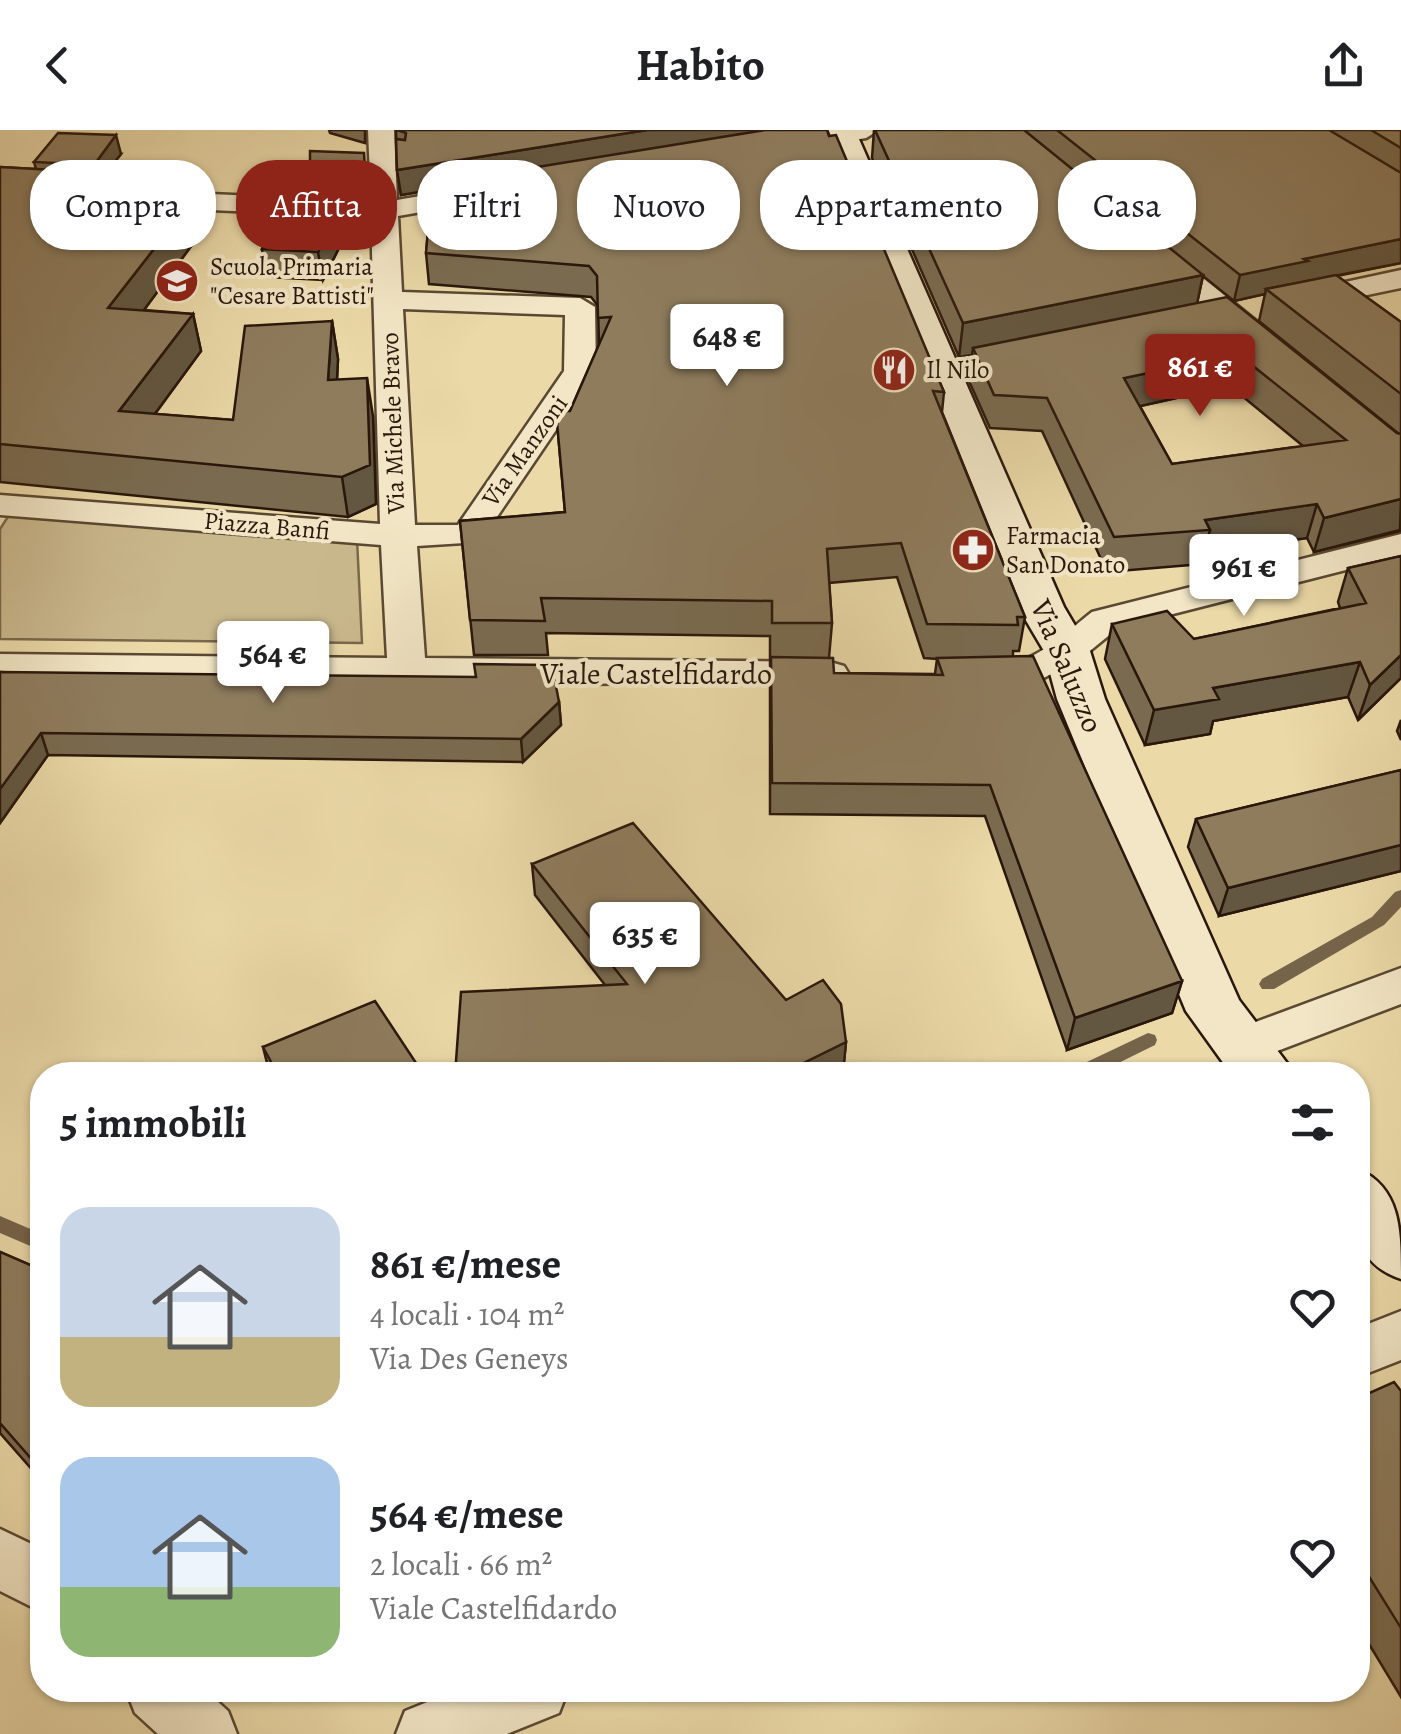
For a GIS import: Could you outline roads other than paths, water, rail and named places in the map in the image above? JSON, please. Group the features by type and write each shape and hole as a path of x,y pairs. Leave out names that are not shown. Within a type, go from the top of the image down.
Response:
{"main road":[{"name":"Via Saluzzo","path":"849,131 941,374 1041,608 1067,651 1081,698 1216,1011 1254,1060"},
{"path":"1370,1212 1401,1252"}],"street":[{"name":"Via Michele Bravo","path":"381,130 383,160"},
{"path":"769,146 849,131"},
{"name":"Via Michele Bravo","path":"387,250 398,536"},
{"path":"1150,250 1280,356"},
{"path":"1186,324 1401,278"},
{"name":"Via Manzoni","path":"389,300 580,307 580,371 468,535 398,536"},
{"path":"941,374 1059,350"},
{"name":"Piazza Banfi","path":"0,504 398,536"},
{"path":"398,536 408,643 404,673"},
{"path":"940,675 1020,675 1067,651 1106,620 1401,545"},
{"name":"Viale Castelfidardo","path":"0,666 404,673 861,674"},
{"path":"1254,1060 1401,986"},
{"path":"1370,1348 1401,1335"},
{"path":"0,1558 30,1575"},
{"path":"171,1702 205,1734"},
{"path":"428,1734 507,1702"}],"waterway":[{"path":"1268,984 1378,921 1401,896"},
{"path":"1103,1062 1148,1040"},
{"path":"0,1224 30,1238"}],"place":[{"name":"Scuola Primaria \"Cesare Battisti\"","path":"177,281"},
{"name":"Il Nilo","path":"894,370"},
{"name":"Farmacia San Donato","path":"973,550"}]}
